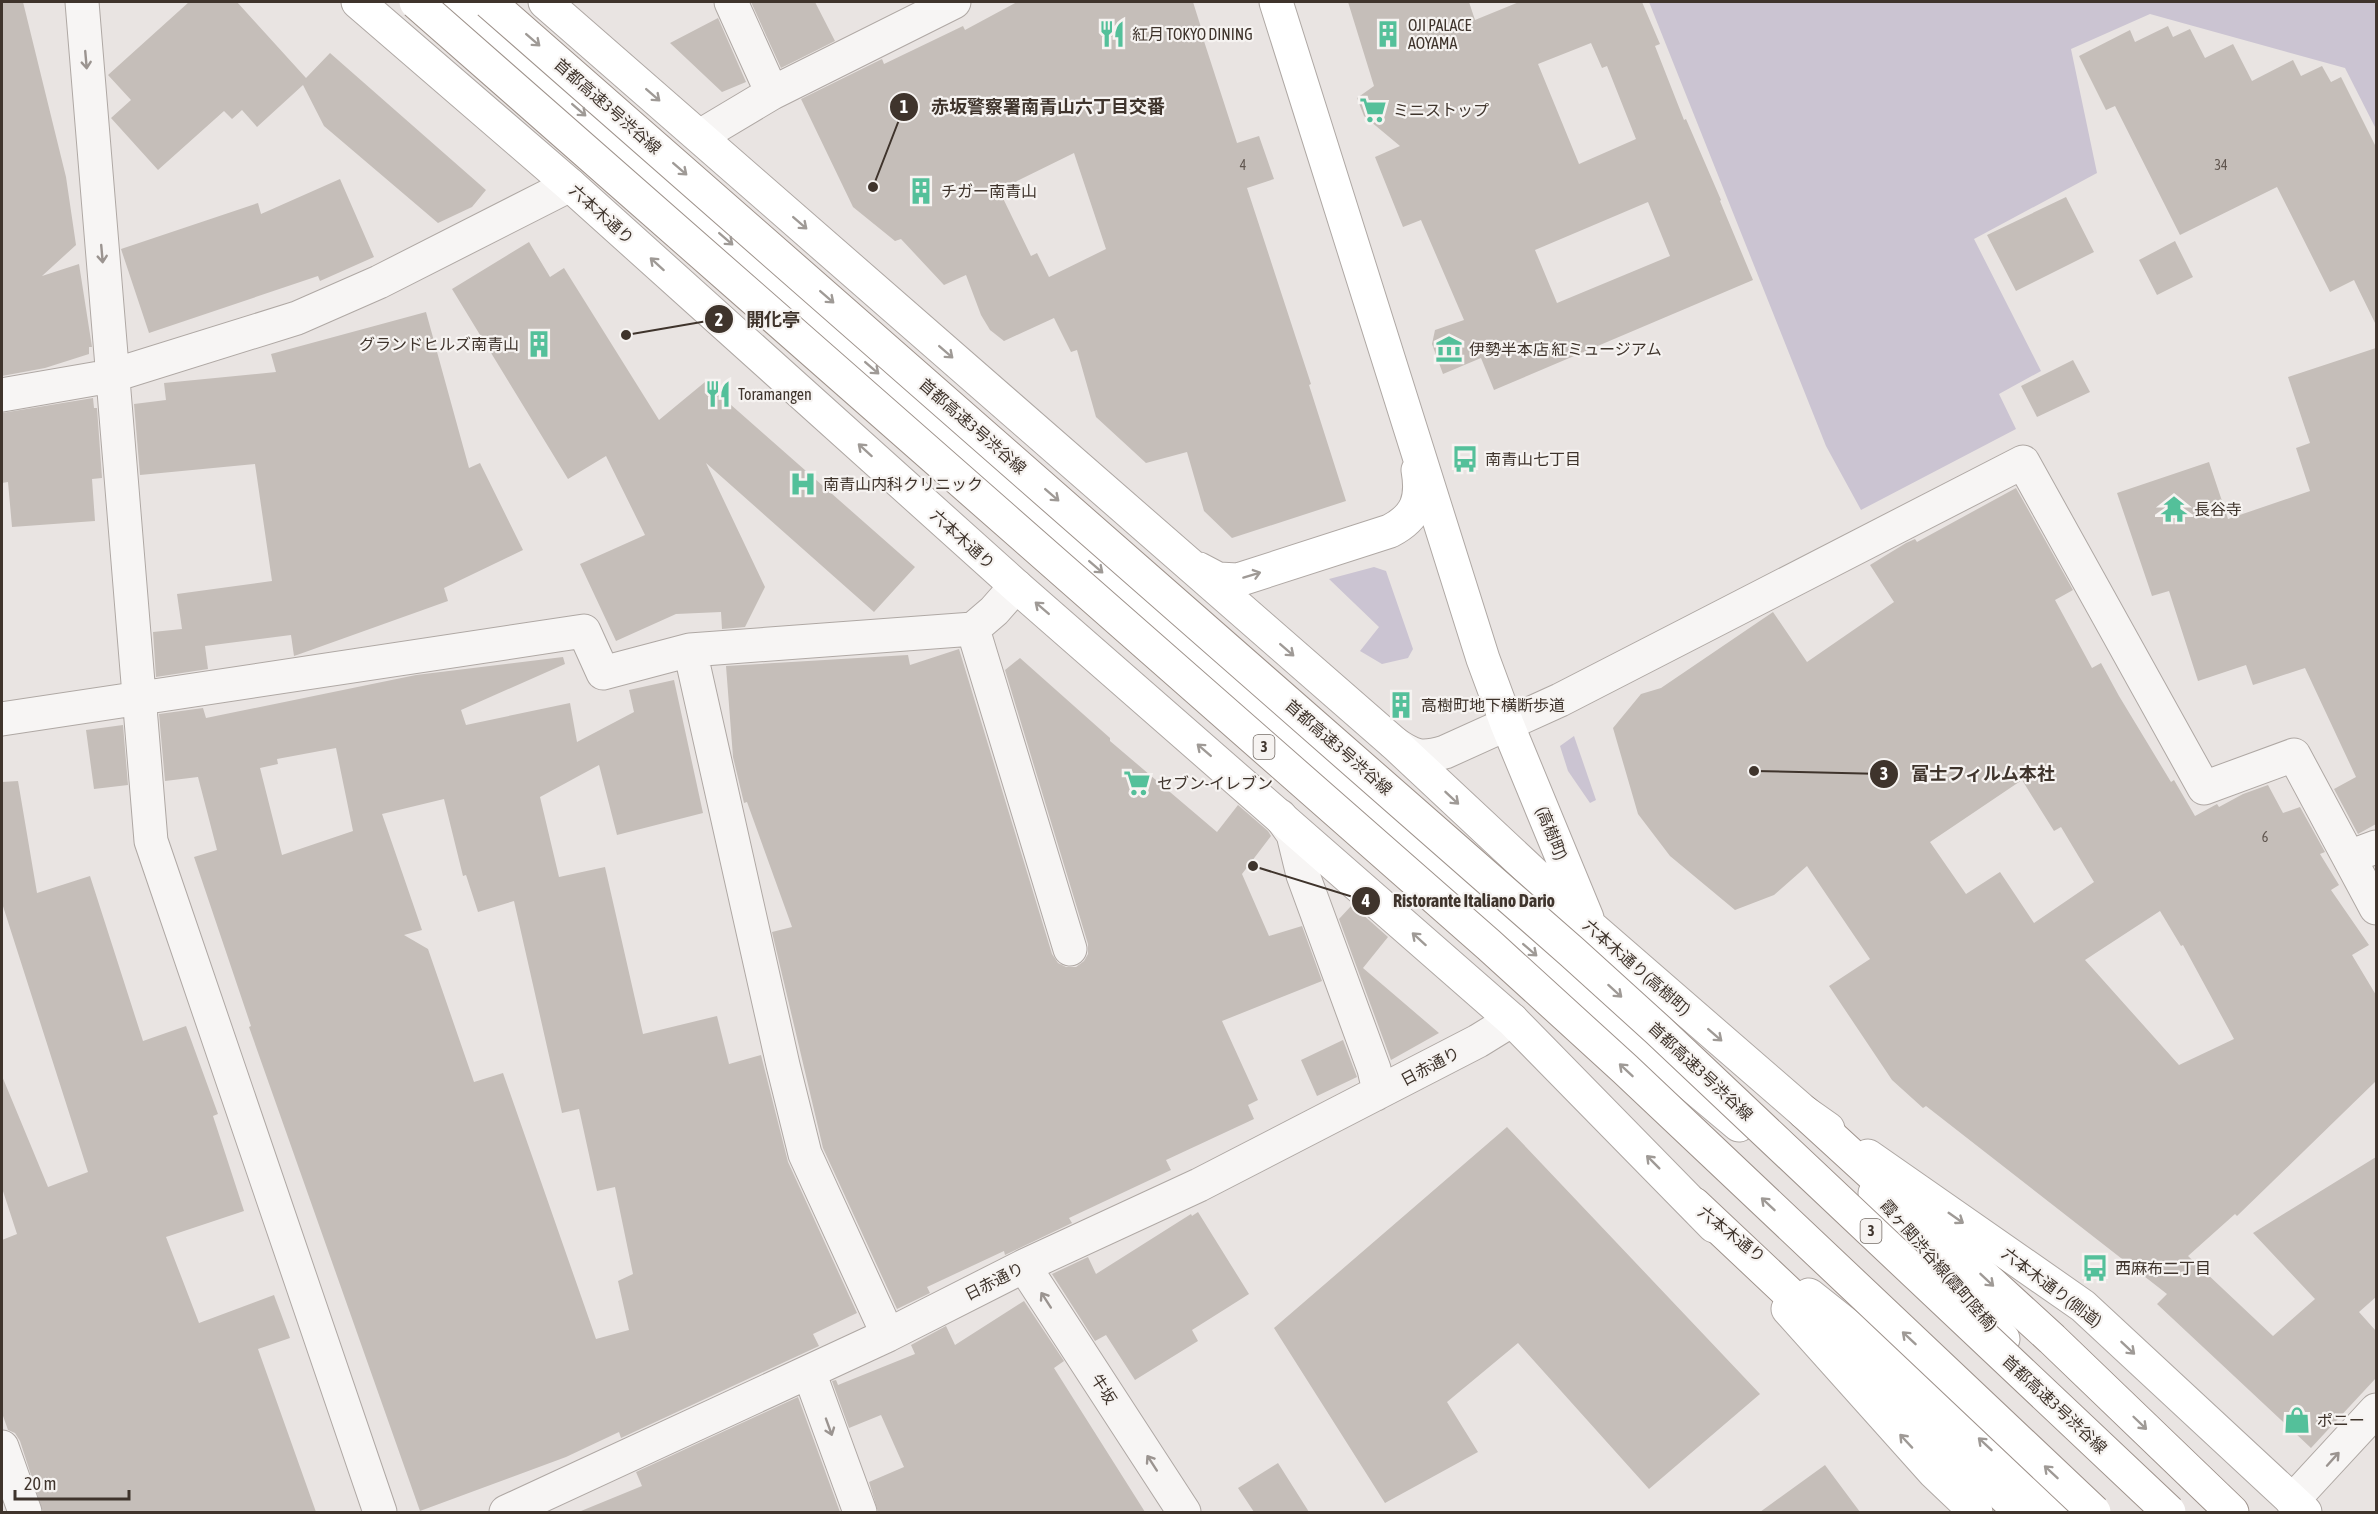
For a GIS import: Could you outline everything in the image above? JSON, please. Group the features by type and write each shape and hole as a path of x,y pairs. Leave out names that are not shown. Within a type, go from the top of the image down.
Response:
{"main road":[{"name":"六本木通り","path":"358,2 570,185 1016,586 1512,1020"},
{"name":"3","path":"416,2 1497,953 1625,1069 2094,1512"},
{"path":"429,2 462,92"},
{"path":"457,2 1555,971 2028,1366"},
{"name":"首都高速3号渋谷線","path":"489,2 1572,952 1658,1030 2169,1512"},
{"path":"545,2 1394,744"},
{"path":"1164,543 1207,574 1228,581 1390,531 1401,525 1417,508 1421,488 1414,449 1382,337 1276,2"},
{"name":"(高樹町)","path":"1382,337 1483,659 1592,928"},
{"name":"六本木通り(高樹町)","path":"1394,744 1592,928 1804,1112"},
{"path":"1592,928 1512,1020 1694,1204 2021,1512"},
{"path":"1804,1112 2052,1339 2232,1512"},
{"name":"霞ヶ関渋谷線(霞町陸橋)","path":"1804,1112 2028,1366 2182,1512"},
{"name":"六本木通り(側道)","path":"1804,1112 2083,1306 2299,1507"},
{"name":"六本木通り","path":"1694,1204 1934,1472 1976,1512"},
{"name":"六本木通り","path":"1694,1204 1892,1360 2059,1512"}],"street":[{"path":"82,2 151,841 380,1512"},
{"path":"731,2 772,93"},
{"path":"700,136 772,93 954,2"},
{"path":"2,395 111,376 297,318 379,282 570,185"},
{"path":"1394,744 1410,755 1427,757 1445,752 1508,724 1560,700 2023,462 2204,788 2294,755 2363,852 2376,908"},
{"path":"2,719 584,630 603,673 690,650 973,629 994,611 1016,586"},
{"path":"973,629 1070,949"},
{"path":"690,650 805,1154 888,1335"},
{"path":"1280,816 1293,834 1303,875 1374,1069 1377,1082 1376,1094"},
{"name":"日赤通り","path":"506,1512 559,1501 809,1372 1024,1266 1199,1185 1478,1041 1512,1020"},
{"name":"牛坂","path":"1024,1266 1184,1512"},
{"path":"809,1372 860,1512"},
{"path":"2299,1507 2376,1410"},
{"path":"2,1447 25,1512"}],"shaded area":[{"path":"1649,2 2376,2 2376,129 2345,68 2150,14 2071,49 2097,173 1974,239 2041,371 1999,394 2016,429 1861,510 1826,446"},
{"path":"1374,567 1386,571 1413,649 1408,658 1382,664 1360,651 1379,627 1329,579"},
{"path":"1574,736 1596,800 1590,803 1568,771 1560,746"}],"building":[{"path":"2,2 23,2 66,177 76,245 42,276 79,264 92,347 89,347 89,354 45,368 2,376"},
{"path":"189,2 237,2 306,78 330,53 486,190 472,207 438,223 324,126 303,85 257,127 242,110 232,119 224,111 158,170 111,118 131,100 108,75"},
{"path":"751,2 815,2 835,41 781,68"},
{"path":"1017,2 1193,2 1237,143 1259,136 1274,179 1247,188 1311,384 1309,385 1346,501 1232,538 1204,511 1187,452 1146,463 1096,417 1077,350 1071,352 1054,318 1004,341 990,330 981,315 966,275 944,285 901,239 895,241 853,207 801,99 882,59 884,64 963,26 965,30","holes":["1074,153 1106,249 1049,277 1037,253 1031,256 999,190"]},
{"path":"1348,2 1469,2 1475,20 1519,2 1642,2 1660,44 1655,46 1684,120 1686,119 1721,200 1753,280 1494,390 1481,358 1443,374 1432,344 1435,330 1464,320 1421,220 1403,227 1375,157 1400,146 1364,116 1357,98 1374,86","holes":["1591,43 1602,68 1607,66 1636,139 1579,164 1538,64","1648,202 1670,256 1557,303 1535,250"]},
{"path":"718,18 746,82 722,92 670,43"},
{"path":"2168,26 2173,37 2190,29 2205,58 2233,44 2252,81 2293,60 2301,76 2322,66 2331,82 2341,77 2376,147 2376,325 2354,280 2330,292 2277,187 2180,235 2115,106 2106,110 2079,56 2130,30 2135,42"},
{"path":"340,179 374,257 320,281 318,276 149,333 121,249 258,203 261,214"},
{"path":"2066,197 2094,252 2016,291 1987,235"},
{"path":"2175,241 2193,277 2157,295 2139,260"},
{"path":"529,242 550,277 564,268 659,420 705,382 915,567 874,612 706,463 765,587 745,627 722,629 721,612 676,614 616,641 580,564 645,535 606,456 568,479 452,289"},
{"path":"426,312 469,468 480,463 523,550 444,588 448,601 297,655 294,656 291,635 205,646 208,669 156,677 153,632 182,629 177,594 272,581 255,464 140,475 134,404 166,400 164,383 276,372 271,354"},
{"name":"長谷寺","path":"2376,348 2376,824 2358,834 2334,789 2356,777 2305,668 2253,685 2246,665 2198,681 2169,591 2152,596 2117,493 2209,462 2228,519 2310,491 2296,448 2310,443 2288,377"},
{"path":"2073,360 2090,392 2037,417 2021,386"},
{"path":"93,398 94,408 97,408 102,478 92,479 95,521 12,527 8,482 2,483 2,413"},
{"path":"2016,488 2073,590 2055,600 2092,668 2101,663 2171,782 2174,780 2195,816 2217,804 2219,807 2243,794 2268,785 2283,813 2300,807 2325,852 2320,854 2339,885 2331,890 2369,945 2352,955 2376,995 2376,1081 2237,1216 2235,1214 2188,1256 2273,1336 2315,1299 2253,1233 2376,1157 2376,1297 2359,1312 2376,1331 2376,1378 2311,1448 2157,1304 2167,1294 1926,1106 1923,1108 1892,1080 1829,986 1870,959 1807,866 1774,895 1735,910 1670,856 1638,814 1613,728 1641,694 1661,688 1773,612 1807,662 1894,602 1870,565 1906,543 1915,539 1917,542","holes":["2022,780 2054,831 2061,827 2094,882 2034,923 2000,872 1966,894 1930,842","2160,911 2181,946 2183,945 2234,1039 2179,1065 2085,960"]},
{"path":"959,649 1052,954 1058,963 1066,967 1076,967 1084,961 1088,954 1088,944 1005,670 1020,658 1110,738 1110,741 1217,832 1238,805 1268,831 1271,836 1242,874 1269,936 1302,926 1322,981 1222,1021 1258,1100 1248,1105 1254,1119 1166,1160 1171,1170 1069,1218 1072,1223 1005,1255 1004,1251 927,1287 930,1293 897,1309 823,1148 772,932 792,927 747,802 744,803 733,757 726,666 908,655 910,665"},
{"path":"563,657 565,664 461,710 466,725 570,703 577,742 634,712 629,690 674,680 703,813 617,835 599,765 540,797 559,877 605,867 643,1034 717,1016 729,1064 761,1055 788,1162 857,1313 813,1334 819,1346 621,1438 619,1432 566,1457 420,1511 249,1027 251,1026 194,857 217,850 198,777 165,781 159,714 203,708 206,718 416,675","holes":["336,748 353,831 282,855 260,768 278,764 277,759","444,799 463,876 466,875 478,912 514,901 562,1113 579,1109 597,1191 615,1187 633,1274 618,1281 629,1330 596,1339 503,1073 474,1082 428,949 404,935 422,930 382,814"]},
{"path":"123,725 128,785 94,789 86,730"},
{"path":"18,781 37,893 90,876 143,1041 186,1026 218,1114 213,1116 244,1211 166,1237 199,1323 274,1295 290,1338 258,1349 316,1512 43,1512 20,1441 15,1433 8,1430 2,1413 2,1240 17,1234 2,1188 2,1076 48,1187 88,1172 2,903 2,782"},
{"path":"1352,905 1388,937 1363,968 1439,1033 1391,1060 1339,919"},
{"path":"1343,1040 1357,1077 1317,1096 1301,1060"},
{"path":"1507,1127 1760,1394 1649,1489 1518,1343 1447,1402 1478,1452 1385,1503 1274,1328"},
{"path":"1198,1212 1249,1294 1192,1330 1198,1341 1135,1380 1106,1335 1095,1341 1052,1274 1088,1257 1096,1274 1191,1214 1192,1216"},
{"path":"1024,1301 1064,1361 1054,1368 1145,1512 878,1512 869,1482 904,1467 881,1415 849,1428 832,1381 836,1380 838,1385 915,1354 911,1345 946,1326 955,1345"},
{"path":"798,1397 840,1512 581,1512 642,1486 636,1472"},
{"path":"1278,1463 1309,1512 1254,1512 1238,1488"},
{"path":"1825,1465 1860,1512 1760,1512"}],"place":[{"name":"紅月 TOKYO DINING","path":"1112,34"},
{"name":"OJI PALACE AOYAMA","path":"1388,34"},
{"name":"ミニストップ","path":"1373,110"},
{"name":"赤坂警察署南青山六丁目交番","path":"873,187"},
{"name":"チガー南青山","path":"921,191"},
{"name":"開化亭","path":"626,335"},
{"name":"グランドヒルズ南青山","path":"539,344"},
{"name":"伊勢半本店 紅ミュージアム","path":"1449,349"},
{"name":"Toramangen","path":"718,394"},
{"name":"南青山七丁目","path":"1465,459"},
{"name":"南青山内科クリニック","path":"803,484"},
{"name":"長谷寺","path":"2174,509"},
{"name":"高樹町地下横断歩道","path":"1401,705"},
{"name":"富士フィルム本社","path":"1754,771"},
{"name":"セブン-イレブン","path":"1137,783"},
{"name":"Ristorante Italiano Dario","path":"1253,866"},
{"name":"西麻布二丁目","path":"2095,1268"},
{"name":"ポニー","path":"2297,1420"}]}
